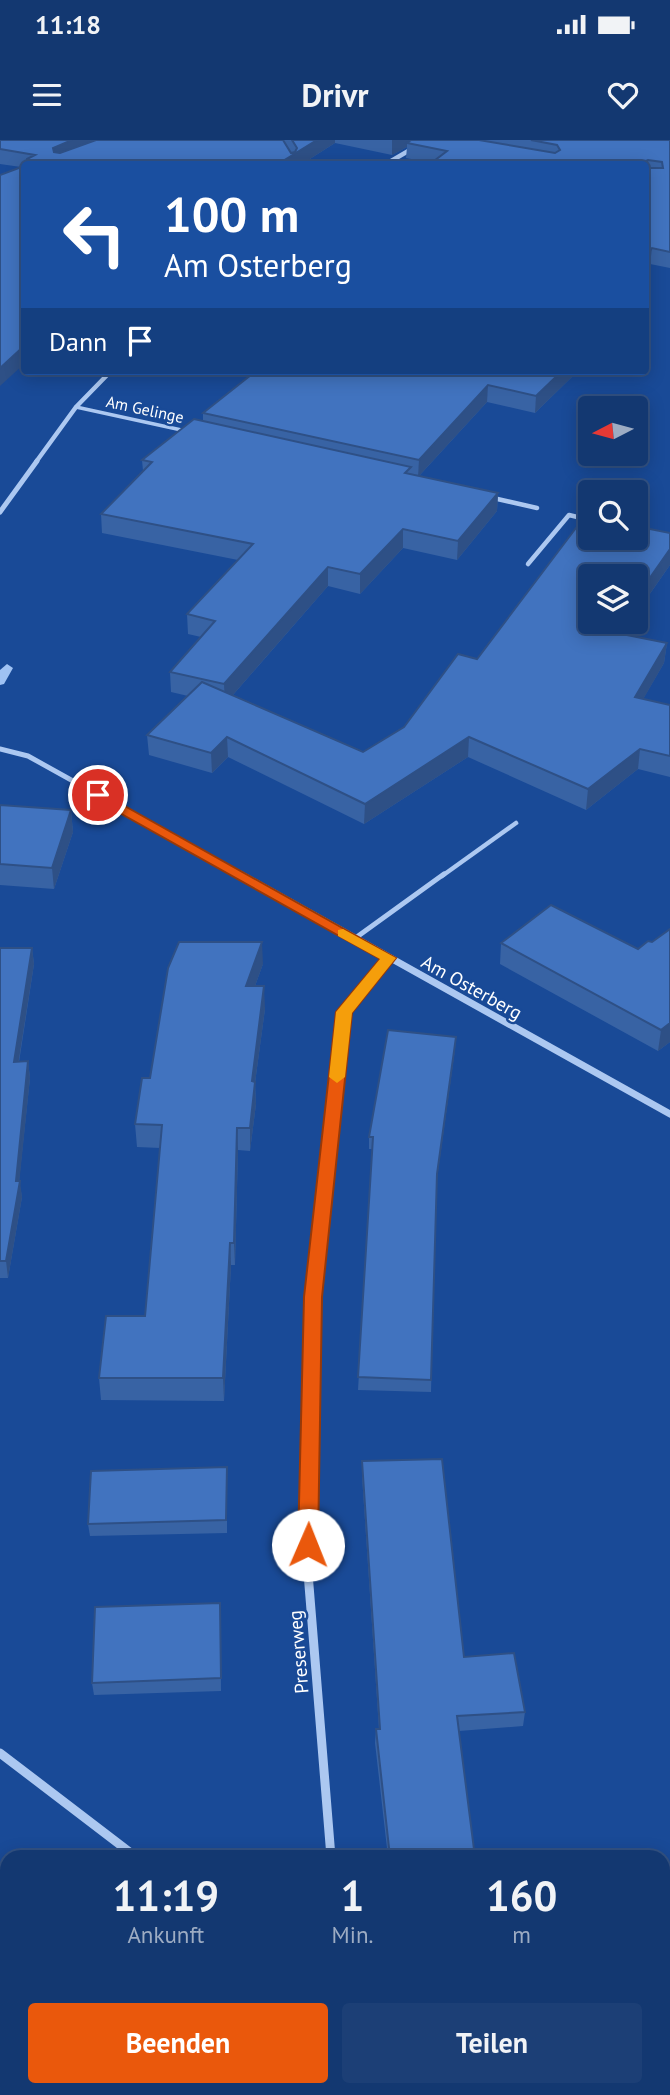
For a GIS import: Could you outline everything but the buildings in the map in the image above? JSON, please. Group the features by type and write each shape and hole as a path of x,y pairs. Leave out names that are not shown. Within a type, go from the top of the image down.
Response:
{"street":[{"path":"389,161 426,141"},
{"path":"0,512 76,407 107,375"},
{"name":"Am Osterberg","path":"0,749 28,756 670,1114"},
{"name":"Preserweg","path":"330,1850 307,1573 313,1297 344,1012 389,958"},
{"path":"0,1753 127,1850"}],"lane":[{"path":"426,141 439,144"},
{"name":"Am Gelinge","path":"76,407 199,433"},
{"path":"483,496 537,508"},
{"path":"528,564 569,515 578,517"},
{"path":"354,939 516,823"}],"waterway":[{"path":"0,681 7,668"}],"slow traffic":[{"path":"337,1077 344,1012 389,958 343,933"}],"route":[{"path":"98,795 389,958 344,1012 313,1297 308,1545"}]}
